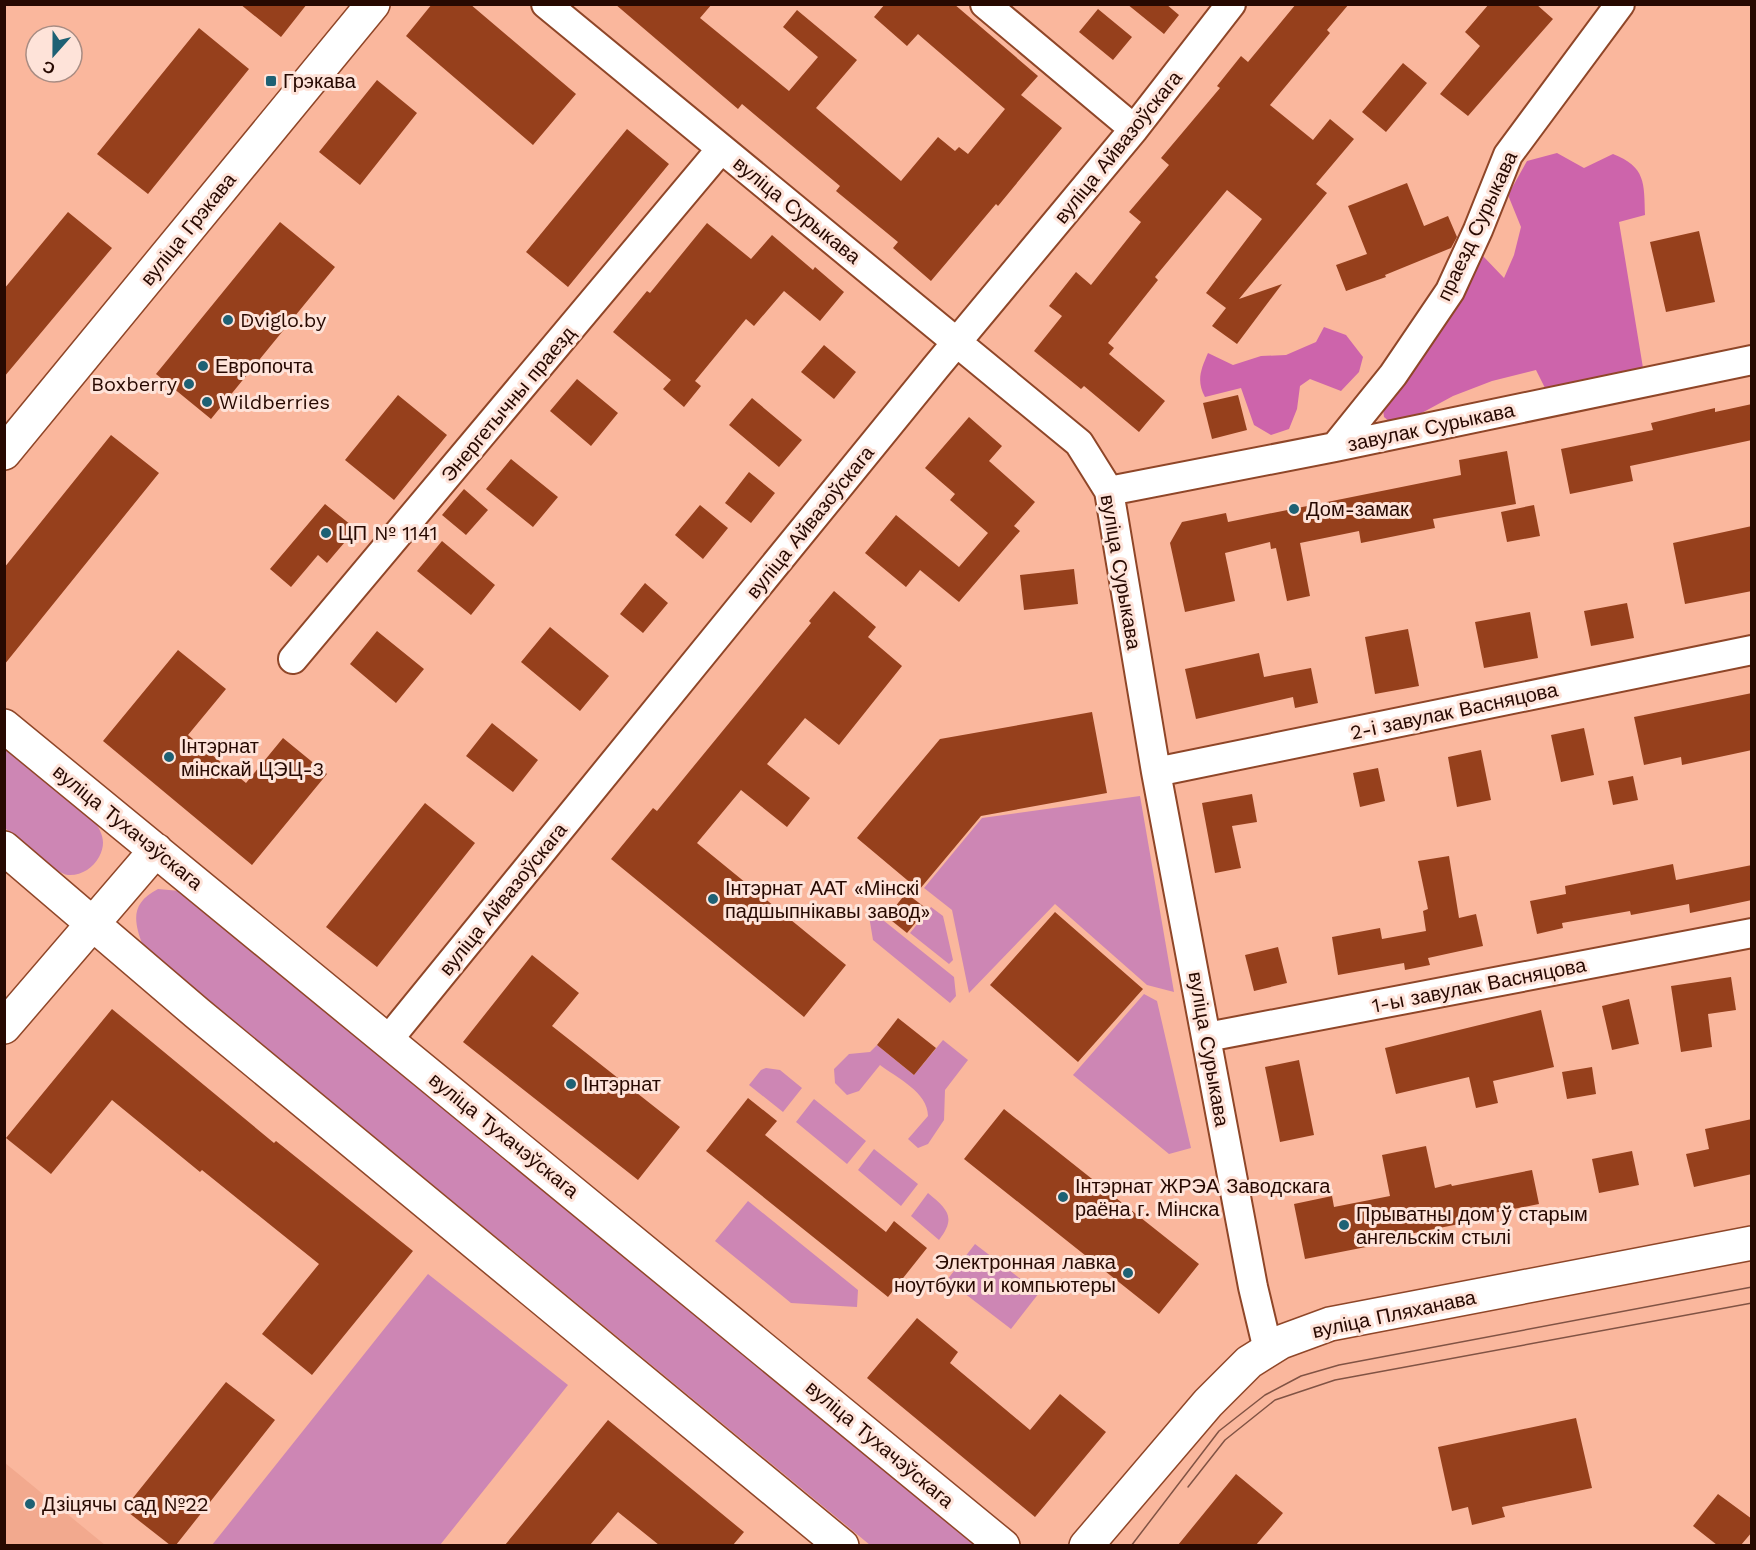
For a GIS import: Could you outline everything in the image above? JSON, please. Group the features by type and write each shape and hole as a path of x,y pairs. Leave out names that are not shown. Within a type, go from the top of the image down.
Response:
{"main road":[{"name":"вуліца Грэкава","path":"4,453 373,4"},
{"name":"вуліца Тухачэўскага","path":"4,726 1003,1545"},
{"path":"4,848 197,1013 842,1545"},
{"path":"4,1028 156,850"},
{"name":"вуліца Пляханава","path":"1086,1545 1208,1403 1249,1362 1281,1342 1330,1324 1752,1243"}],"street":[{"name":"вуліца Сурыкава","path":"546,4 1079,442 1109,491 1156,772 1253,1287 1268,1350"},
{"path":"985,4 1134,129"},
{"name":"вуліца Айвазоўскага","path":"388,1040 1134,129 1231,4"},
{"name":"праезд Сурыкава","path":"1335,447 1393,375 1450,291 1478,230 1508,155 1620,4"},
{"name":"Энергетычны праезд","path":"293,659 721,149"},
{"name":"завулак Сурыкава","path":"1109,491 1335,447 1752,360"},
{"name":"2-і завулак Васняцова","path":"1156,772 1752,650"},
{"name":"1-ы завулак Васняцова","path":"1207,1037 1752,933"}],"shaded area":[{"path":"1557,153 1584,168 1613,154 1632,165 1641,177 1645,215 1619,222 1644,374 1548,394 1536,370 1492,381 1453,396 1396,427 1384,417 1382,401 1482,255 1504,278 1514,255 1521,227 1508,195 1527,161"},
{"path":"1324,327 1346,335 1363,357 1359,372 1341,391 1310,379 1300,386 1297,409 1289,429 1271,435 1254,425 1241,388 1205,397 1200,375 1208,353 1233,365 1261,356 1286,355 1316,342"},
{"path":"4,746 93,819 101,833 103,847 90,868 73,875 62,873 54,869 5,828"},
{"path":"1140,796 1174,992 1147,985 1055,904 969,993 952,910 924,888 982,818"},
{"path":"158,889 180,891 976,1545 870,1545 143,946 137,928 137,913 143,900"},
{"path":"931,907 943,916 953,960 949,964 910,933"},
{"path":"873,912 954,977 956,996 950,1003 873,940 869,916"},
{"path":"1144,994 1157,1001 1191,1148 1169,1154 1073,1075"},
{"path":"943,1040 968,1060 945,1090 944,1120 928,1144 918,1148 908,1139 928,1116 927,1107 910,1086 880,1065 859,1091 847,1095 835,1083 834,1069 849,1054 870,1052 877,1045 914,1075"},
{"path":"766,1068 780,1070 802,1088 783,1112 749,1085 761,1070"},
{"path":"814,1099 866,1141 847,1164 796,1122"},
{"path":"874,1149 918,1184 901,1206 858,1170"},
{"path":"928,1193 945,1209 947,1214 948,1225 939,1240 911,1216"},
{"path":"748,1201 858,1290 857,1307 791,1303 715,1241"},
{"path":"975,1244 1039,1293 1011,1329 947,1280"},
{"path":"428,1274 568,1385 440,1545 212,1545"},
{"name":"Дзіцячы сад №22","path":"5,1463 105,1545 5,1545"}],"building":[{"path":"240,4 307,4 281,37"},
{"path":"432,4 470,4 576,94 533,145 406,36"},
{"path":"615,4 712,4 700,18 789,91 818,57 783,27 797,10 857,60 816,108 901,181 938,137 955,151 959,147 968,154 1005,109 918,34 907,46 874,17 885,4 954,4 1038,76 1021,95 1062,128 998,206 996,204 931,281 893,248 898,242 836,191 840,186 742,104 738,109"},
{"path":"1127,4 1166,4 1179,15 1164,34"},
{"path":"1296,4 1349,4 1327,30 1330,33 1270,105 1313,140 1330,119 1354,139 1316,184 1327,193 1239,299 1282,284 1237,344 1212,326 1226,308 1206,293 1262,219 1227,190 1155,277 1158,280 1108,343 1114,348 1109,354 1165,401 1139,432 1084,386 1081,389 1034,351 1062,316 1049,306 1076,272 1091,285 1141,222 1129,212 1169,165 1161,158 1220,88 1217,86 1241,56 1248,62"},
{"path":"1489,4 1536,4 1553,19 1468,116 1440,94 1480,46 1465,32"},
{"path":"1098,9 1132,37 1113,60 1079,32"},
{"path":"199,28 249,69 148,194 97,154"},
{"path":"1403,63 1427,83 1386,132 1362,112"},
{"path":"377,80 417,113 360,185 319,152"},
{"path":"627,129 669,164 568,287 526,252"},
{"path":"1407,183 1424,226 1448,216 1457,237 1451,248 1385,275 1386,277 1346,291 1336,265 1367,254 1348,206"},
{"path":"68,212 112,248 4,377 4,289"},
{"path":"280,222 335,267 211,419 156,374"},
{"path":"707,223 751,259 772,235 813,270 815,267 844,292 820,321 784,291 754,326 746,319 695,381 701,386 684,407 663,389 671,380 613,332 647,291 650,293"},
{"path":"1699,231 1715,302 1666,312 1650,242"},
{"path":"824,345 856,372 834,399 801,372"},
{"path":"577,379 618,413 591,446 550,411"},
{"path":"398,395 447,435 394,500 345,460"},
{"path":"1238,395 1247,430 1212,439 1203,403"},
{"path":"752,398 802,440 779,467 729,425"},
{"path":"1752,404 1752,440 1630,466 1633,481 1570,494 1561,449 1653,430 1651,423 1715,408 1715,412"},
{"path":"969,417 1002,446 989,461 1035,502 1014,526 1020,531 959,602 920,570 906,587 865,553 896,515 959,567 988,533 950,500 955,494 925,468"},
{"path":"111,435 159,473 4,665 4,568"},
{"path":"1507,451 1516,504 1433,519 1435,528 1361,543 1359,531 1300,543 1310,596 1287,601 1276,548 1271,549 1270,542 1225,553 1235,601 1185,612 1170,543 1182,522 1226,513 1228,522 1461,475 1459,460"},
{"path":"511,459 558,497 533,527 486,489"},
{"path":"749,472 775,493 751,523 725,503"},
{"path":"464,489 488,510 466,535 442,515"},
{"name":"ЦП № 1141","path":"325,504 356,529 327,563 318,555 291,587 270,569"},
{"path":"700,505 728,528 703,559 675,535"},
{"path":"1534,505 1540,536 1507,542 1501,512"},
{"path":"1752,526 1752,591 1685,604 1673,543"},
{"path":"442,541 495,585 471,615 417,571"},
{"path":"1074,569 1078,604 1024,610 1020,575"},
{"path":"645,583 668,603 643,633 620,614"},
{"path":"834,591 876,627 868,637 902,666 839,745 805,718 767,764 810,798 787,827 741,790 697,843 846,965 804,1017 611,859 653,808 657,811 811,623 809,621"},
{"path":"1627,603 1634,638 1591,646 1584,611"},
{"path":"1530,612 1538,658 1484,668 1475,622"},
{"path":"550,627 609,676 580,711 521,662"},
{"path":"1408,629 1419,686 1375,694 1365,637"},
{"path":"377,631 424,669 396,703 350,664"},
{"name":"Інтэрнат мінскай ЦЭЦ-3","path":"178,650 226,689 188,735 246,783 283,738 327,774 252,865 103,741"},
{"path":"1259,653 1264,677 1311,668 1318,703 1295,708 1293,697 1196,719 1185,669"},
{"path":"1752,693 1752,750 1682,765 1681,757 1644,765 1634,717"},
{"path":"1092,712 1107,793 981,816 919,890 857,838 940,739"},
{"path":"492,723 538,760 513,792 466,756"},
{"path":"1584,728 1594,775 1561,782 1551,735"},
{"path":"1481,750 1491,800 1457,807 1448,757"},
{"path":"1378,768 1385,801 1360,807 1353,773"},
{"path":"1633,776 1638,800 1613,805 1608,781"},
{"path":"1252,794 1257,822 1232,826 1241,868 1215,873 1202,803"},
{"path":"425,803 475,843 377,967 326,927"},
{"path":"1449,856 1459,918 1476,914 1483,946 1428,958 1430,965 1405,970 1404,963 1338,975 1332,937 1380,928 1382,939 1426,931 1423,911 1428,909 1418,861"},
{"path":"1673,864 1676,880 1752,865 1752,900 1690,913 1689,904 1631,915 1630,911 1562,923 1563,928 1537,934 1530,901 1566,894 1565,886"},
{"path":"906,893 927,909 907,933 887,917"},
{"path":"1055,912 1143,989 1078,1062 990,985"},
{"path":"1278,947 1287,983 1254,991 1245,955"},
{"name":"Інтэрнат","path":"532,955 579,993 552,1026 680,1127 638,1180 463,1042"},
{"path":"1731,977 1736,1010 1708,1014 1712,1047 1681,1052 1671,986"},
{"path":"1629,999 1639,1044 1612,1050 1602,1006"},
{"path":"112,1009 274,1143 276,1141 413,1251 312,1375 262,1334 319,1264 112,1100 51,1174 6,1138"},
{"path":"1541,1010 1554,1067 1493,1081 1498,1103 1476,1108 1469,1077 1396,1094 1385,1048"},
{"path":"898,1018 936,1048 914,1075 877,1045"},
{"path":"1299,1060 1314,1135 1280,1142 1265,1067"},
{"path":"1592,1067 1596,1094 1567,1099 1562,1072"},
{"path":"748,1098 777,1121 765,1135 886,1232 894,1221 927,1248 888,1297 706,1151"},
{"name":"Інтэрнат ЖРЭА Заводскага раёна г. Мінска","path":"1004,1109 1199,1264 1159,1314 964,1159"},
{"path":"1752,1119 1752,1174 1694,1187 1686,1154 1709,1149 1705,1129"},
{"path":"1426,1146 1435,1188 1532,1170 1539,1204 1458,1220 1459,1224 1365,1243 1366,1247 1305,1259 1294,1204 1332,1196 1334,1207 1390,1196 1382,1155"},
{"path":"1632,1151 1639,1185 1599,1193 1592,1159"},
{"path":"917,1318 958,1352 950,1363 1030,1430 1060,1394 1106,1432 1035,1517 867,1378"},
{"path":"226,1382 275,1420 176,1545 170,1545 124,1509"},
{"path":"1576,1418 1592,1488 1502,1507 1505,1517 1472,1525 1468,1507 1452,1511 1438,1447"},
{"path":"608,1420 744,1532 733,1545 659,1545 618,1512 590,1545 505,1545"},
{"path":"1236,1474 1283,1513 1256,1545 1178,1545"},
{"path":"1718,1494 1752,1519 1752,1532 1741,1545 1717,1545 1693,1526"}],"tram line":[{"path":"1131,1546 1219,1431 1265,1395 1301,1376 1339,1365 1752,1287"},
{"path":"1188,1487 1225,1440 1275,1400 1335,1380 1752,1303"}],"place":[{"name":"Грэкава","path":"271,81"},
{"name":"Dviglo.by","path":"228,320"},
{"name":"Европочта","path":"203,366"},
{"name":"Boxberry","path":"189,384"},
{"name":"Wildberries","path":"207,402"},
{"name":"Дом-замак","path":"1294,509"},
{"name":"ЦП № 1141","path":"326,533"},
{"name":"Інтэрнат мінскай ЦЭЦ-3","path":"169,757"},
{"name":"Інтэрнат ААТ «Мінскі падшыпнікавы завод»","path":"713,899"},
{"name":"Інтэрнат","path":"571,1084"},
{"name":"Інтэрнат ЖРЭА Заводскага раёна г. Мінска","path":"1063,1197"},
{"name":"Прыватны дом ў старым ангельскім стылі","path":"1344,1225"},
{"name":"Электронная лавка ноутбуки и компьютеры","path":"1128,1273"},
{"name":"Дзіцячы сад №22","path":"30,1504"}]}
